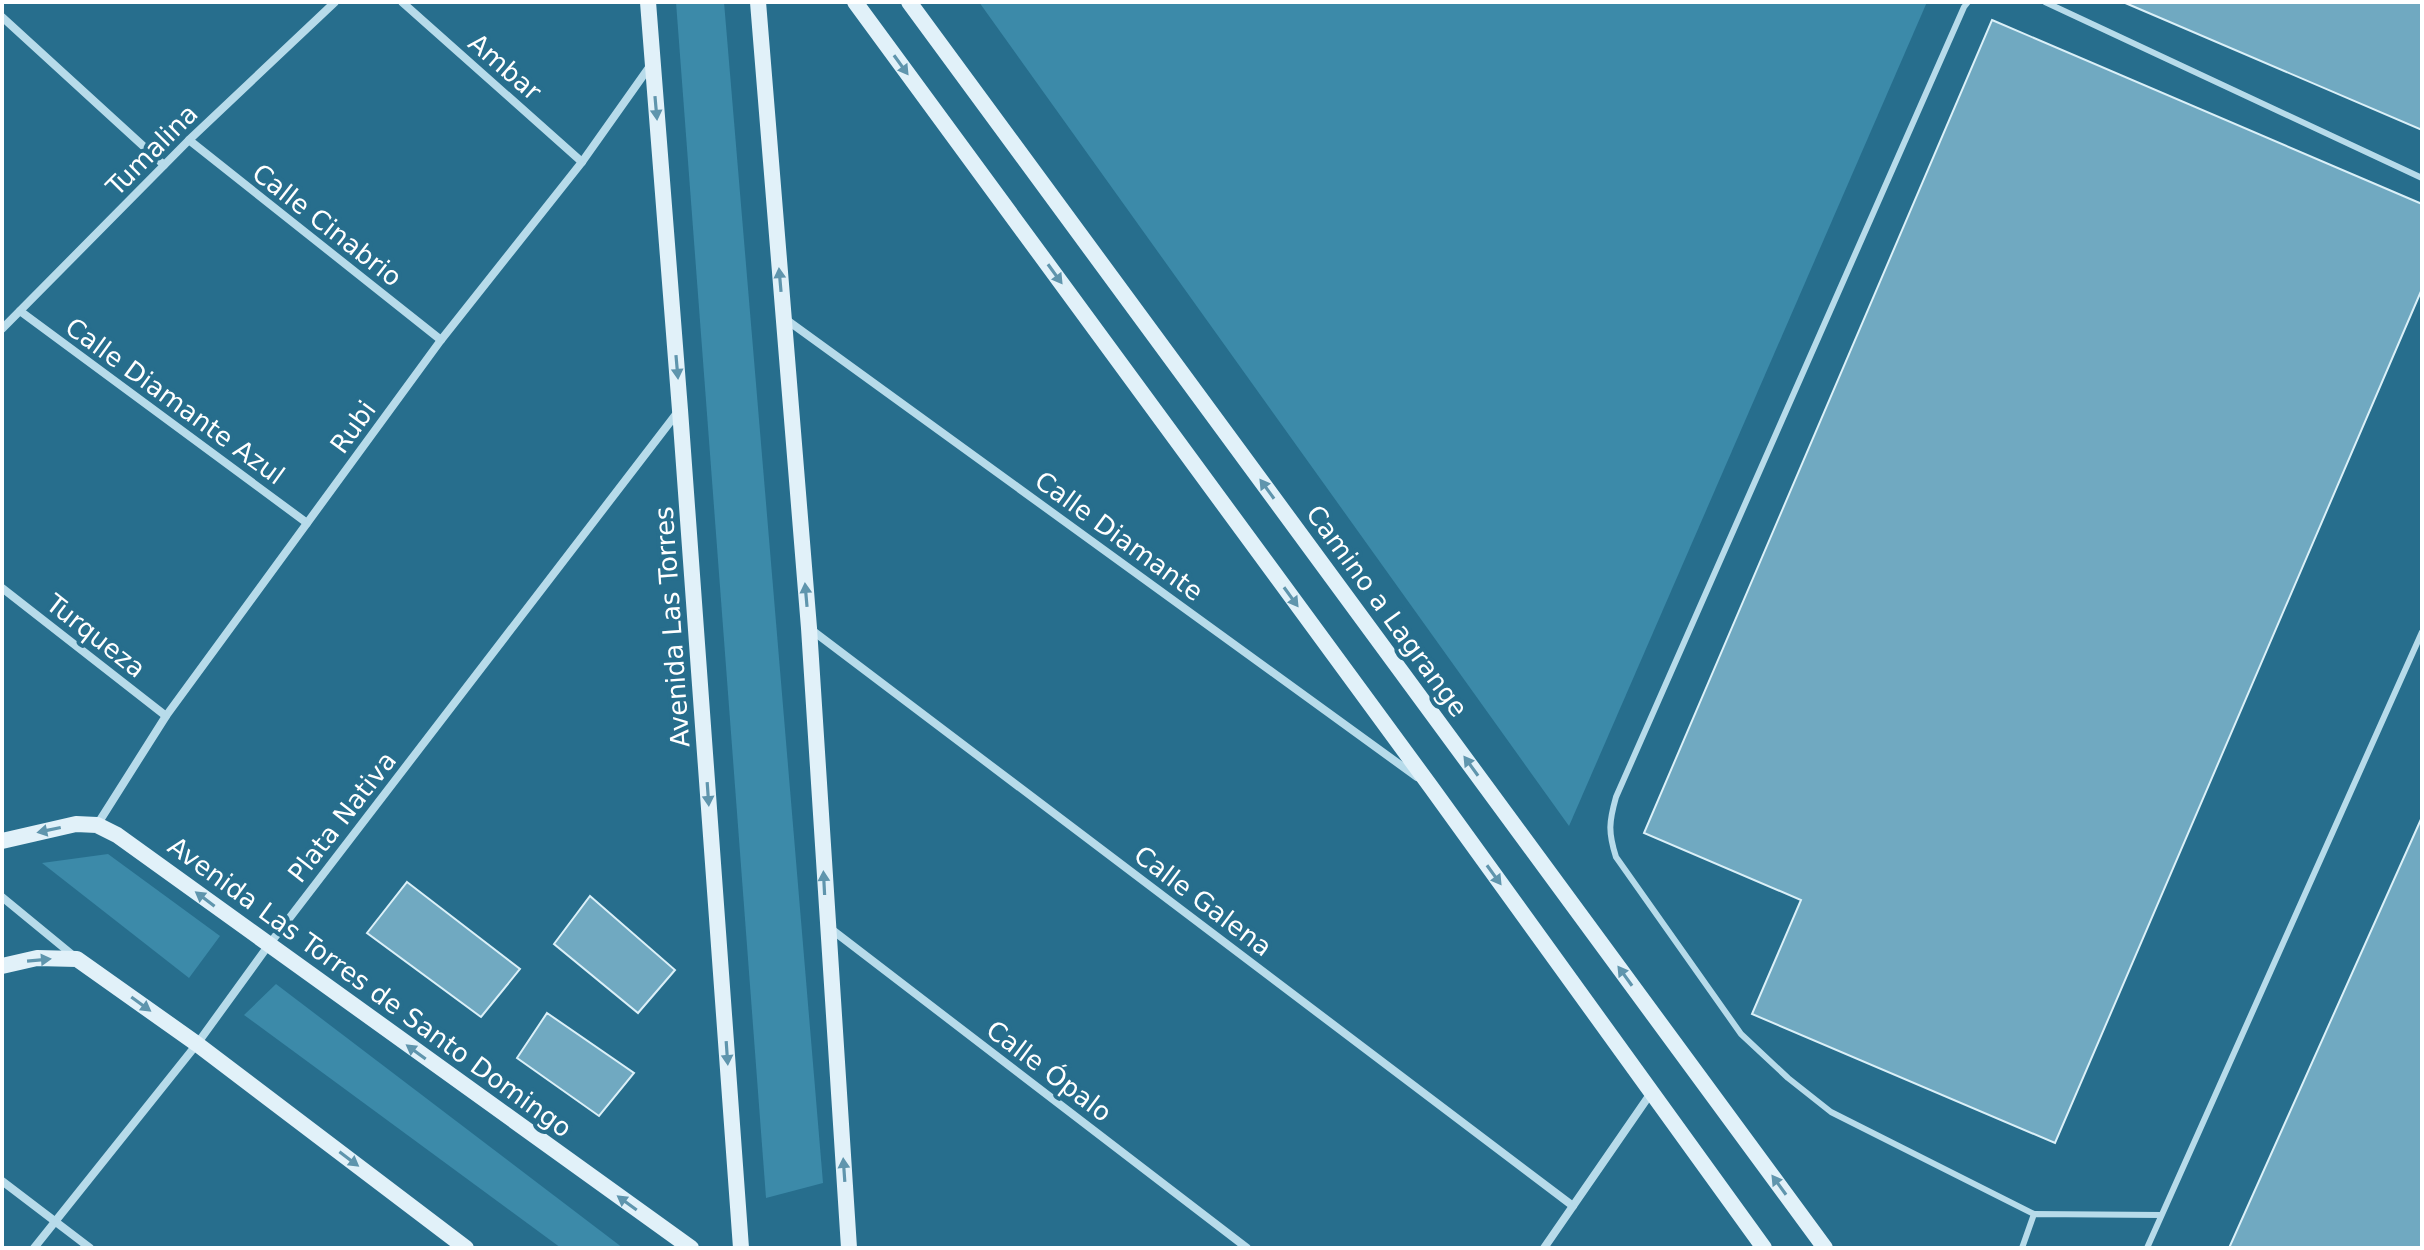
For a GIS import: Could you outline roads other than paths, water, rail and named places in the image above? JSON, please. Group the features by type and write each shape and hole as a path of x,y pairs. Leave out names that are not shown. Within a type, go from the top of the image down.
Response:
{"street":[{"name":"Tumalina","path":"2,329 189,140 335,2"},
{"name":"Ambar","path":"402,2 582,162"},
{"name":"Avenida Las Torres","path":"648,2 741,1248"},
{"path":"758,2 809,628 849,1248"},
{"path":"855,2 1431,787 1764,1248"},
{"name":"Camino a Lagrange","path":"909,2 1825,1248"},
{"path":"2,17 164,165"},
{"name":"Rubi","path":"97,825 166,716 441,340 582,162 653,62"},
{"name":"Calle Cinabrio","path":"189,140 441,340"},
{"name":"Calle Diamante Azul","path":"20,311 307,523"},
{"name":"Calle Diamante","path":"783,317 1431,787"},
{"name":"Plata Nativa","path":"34,1248 197,1044 268,946 680,410"},
{"name":"Turqueza","path":"2,588 166,716"},
{"name":"Calle Galena","path":"809,628 1573,1206"},
{"path":"2,841 76,824 97,825"},
{"name":"Avenida Las Torres de Santo Domingo","path":"97,825 141,851 268,946 691,1248"},
{"path":"2,897 77,959 197,1044 466,1248"},
{"name":"Calle Ópalo","path":"827,926 1247,1248"},
{"path":"2,966 37,958 77,959"},
{"path":"1544,1248 1652,1093"},
{"path":"2,1181 90,1248"}],"lane":[{"path":"1968,2 1616,797 1609,820 1609,836 1616,857 1741,1034 1788,1078 1831,1112 2034,1214 2161,1215"},
{"path":"2045,2 2422,178"},
{"path":"2147,1248 2422,632"},
{"path":"2022,1248 2034,1214"}]}
